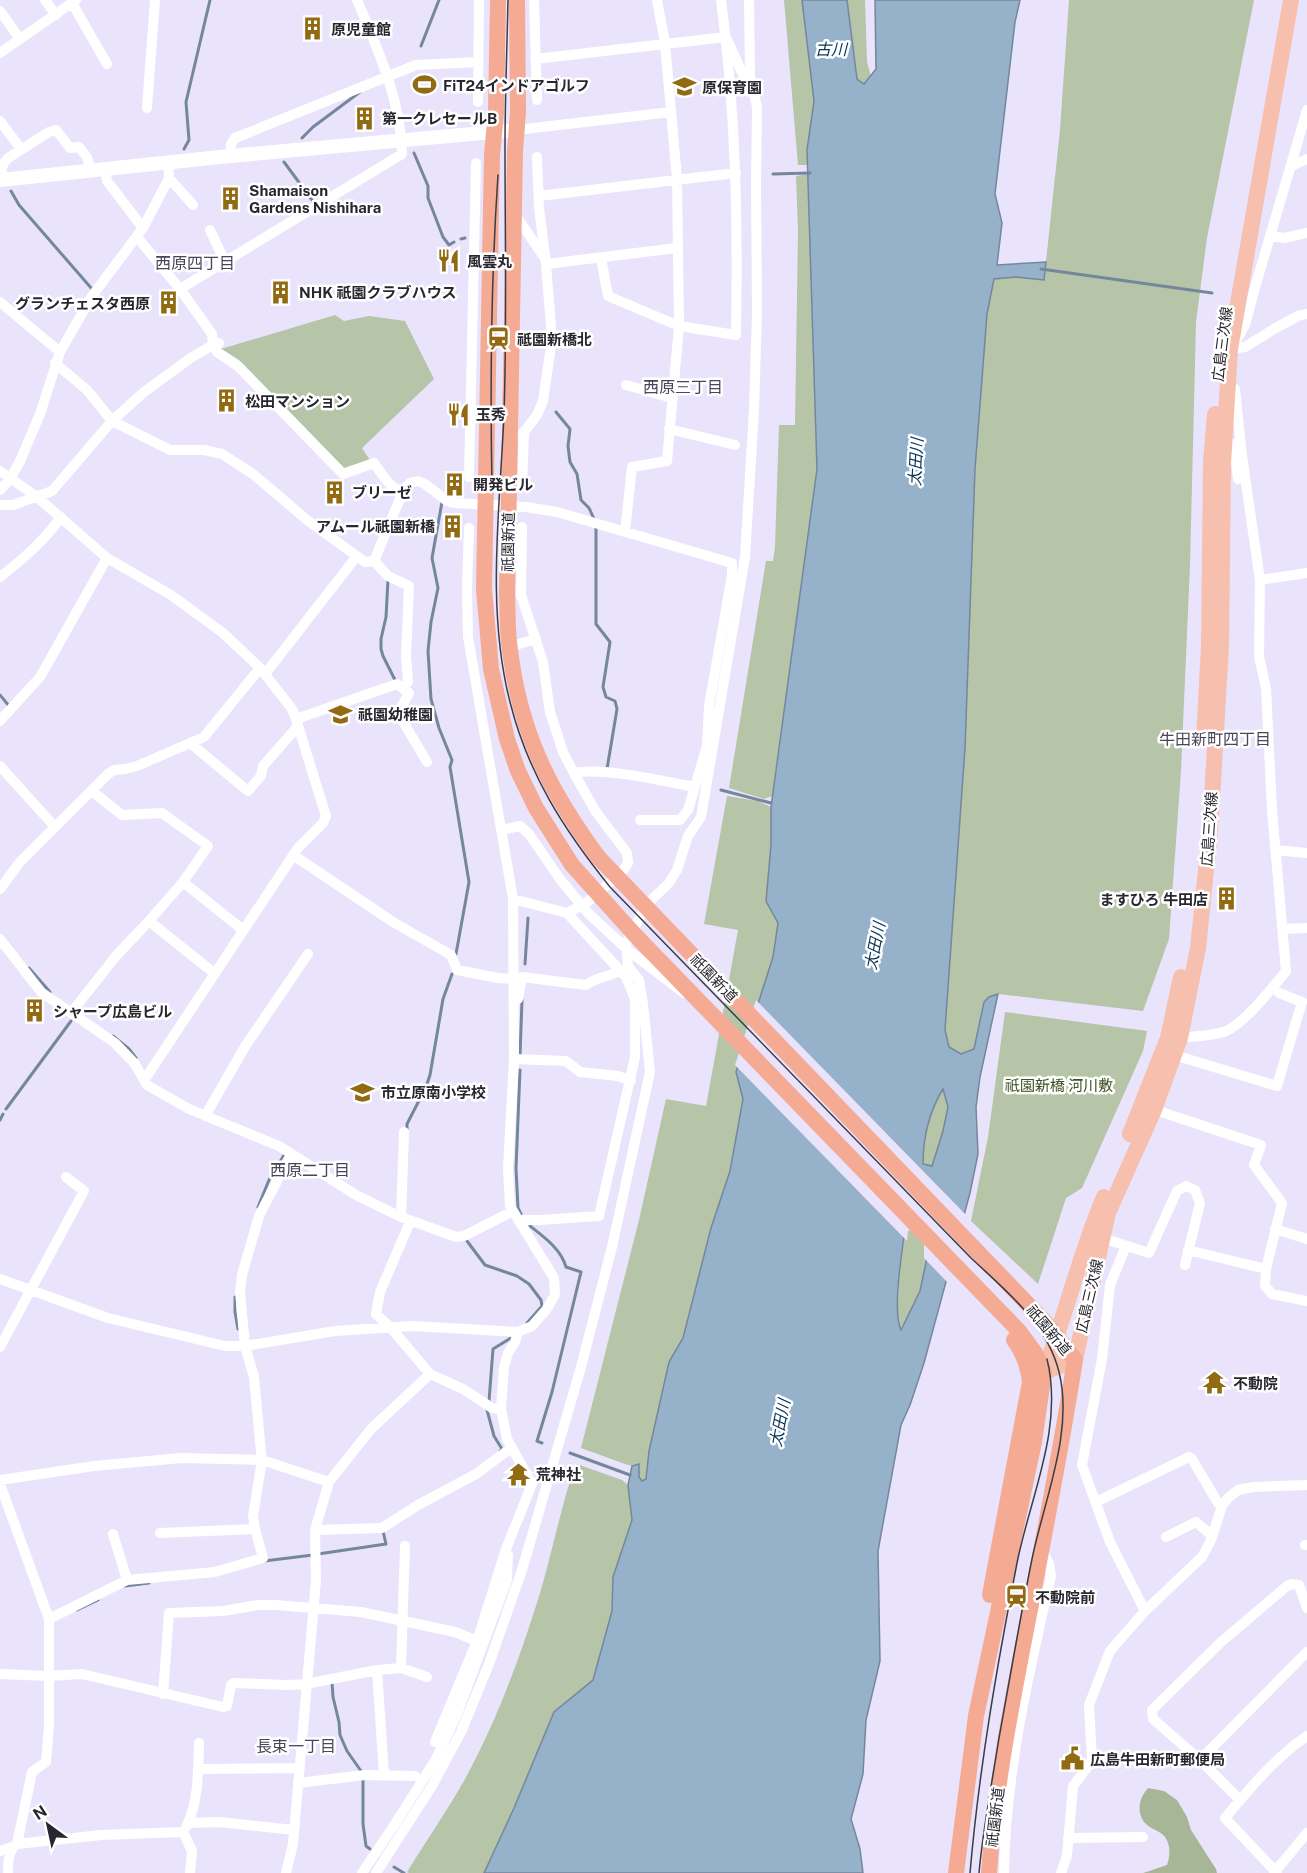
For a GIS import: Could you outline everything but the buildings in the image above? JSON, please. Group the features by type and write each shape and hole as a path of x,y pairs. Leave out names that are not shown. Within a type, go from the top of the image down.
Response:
{"highway":[{"name":"祇園新道","path":"498,0 484,589 490,669 507,739 518,771 536,808 572,864 635,935 1019,1331 1035,1353 1034,1442 976,1716 956,1873"},
{"name":"祇園新道","path":"517,0 518,53 507,595 509,647 520,705 539,762 557,796 599,858 1043,1316 1075,1360 1062,1446 1042,1548 1000,1828 989,1873"},
{"name":"祇園新道","path":"722,1025 737,1052 1011,1335 1036,1371"}],"main road":[{"name":"広島三次線","path":"1075,1360 1096,1236 1098,1210 1173,1055 1188,945 1199,831 1209,646 1211,462 1225,348 1280,0"},
{"name":"広島三次線","path":"1148,1108 1174,1038 1198,948 1210,831 1221,647 1225,348 1291,0"},
{"name":"広島三次線","path":"1036,1371 1058,1336 1096,1236"},
{"path":"1043,1316 1056,1315 1067,1308"},
{"path":"1036,1371 1075,1360"}],"street":[{"path":"45,0 56,15"},
{"path":"147,108 155,0"},
{"path":"180,290 402,154 402,130 388,75 357,0"},
{"path":"478,102 479,0"},
{"path":"534,0 537,100"},
{"path":"625,532 632,467 667,461 679,326 677,180 665,43 657,0"},
{"path":"601,258 608,296 679,326 736,335 736,173 732,94 721,0"},
{"path":"376,1873 432,1786 461,1732 489,1664 528,1547 581,1367 615,1235 650,1072 639,980 628,966 626,943 647,904 669,883 677,870 688,836 701,817 745,557 754,410 757,312 757,107 750,76 749,0"},
{"path":"0,52 74,2 107,64"},
{"path":"0,11 21,39"},
{"path":"535,59 726,37"},
{"path":"726,37 757,107"},
{"path":"518,53 534,40"},
{"path":"479,41 497,57"},
{"path":"230,156 231,144 235,138 388,75 416,65 478,62"},
{"path":"1225,348 1245,325 1307,110"},
{"path":"91,171 87,157 79,147 70,148 56,130 48,132 3,163 1,180 516,130 671,112"},
{"path":"0,122 21,150"},
{"path":"510,442 524,432 537,415 543,401 552,339 537,157"},
{"path":"1291,166 1307,159"},
{"path":"0,490 10,479 20,461 40,414 60,352 92,296 140,233 169,178 168,162"},
{"path":"469,477 476,163"},
{"path":"105,170 107,181 140,233 212,334 217,352 238,366 343,474 374,463 389,484 402,492"},
{"path":"539,196 736,173"},
{"path":"169,178 193,205"},
{"path":"514,213 546,262"},
{"path":"474,240 491,225"},
{"path":"210,230 225,262"},
{"path":"1270,236 1284,238 1307,233"},
{"path":"546,262 601,258 677,248"},
{"path":"0,302 60,352"},
{"path":"1225,348 1245,347 1274,328 1307,314"},
{"path":"0,505 13,505 52,491 112,421 163,378 192,357 216,344"},
{"path":"55,363 87,390 112,421 170,450 204,450 222,454 253,474 307,520 365,562 374,561"},
{"path":"626,385 672,398"},
{"path":"1174,1038 1225,1031 1236,1025 1286,971 1275,850 1266,688 1259,657 1260,580 1235,388"},
{"path":"471,423 488,441"},
{"path":"669,429 735,445"},
{"path":"522,485 524,432"},
{"path":"1225,436 1234,444 1242,501 1249,506"},
{"path":"0,471 37,497 107,558 171,596 223,633 262,671 292,709 327,816 293,855 145,1079"},
{"path":"374,561 402,492 407,485 418,482 425,484 450,502 557,512 732,563 732,575 709,706 707,746 688,810 680,820 640,820"},
{"path":"0,577 30,553 61,517"},
{"path":"522,527 521,595 543,662 550,712 563,752 574,773 596,812 627,853 628,863 622,872 585,904 567,913"},
{"path":"0,1279 108,1318 225,1346 245,1346 335,1331 413,1326 518,1332 532,1326 546,1311 555,1295 554,1278 510,1206 508,1169 514,1059 513,899 468,637 469,528"},
{"path":"0,889 20,862 114,770 137,766 204,736 262,671 357,556"},
{"path":"0,721 40,677 107,558"},
{"path":"374,561 388,576 409,586 406,656 408,682 403,687"},
{"path":"1260,580 1307,573"},
{"path":"467,611 472,597 484,589"},
{"path":"509,647 536,639"},
{"path":"189,743 248,790 261,776 263,766 297,722 397,684 409,693 398,713 427,762"},
{"path":"0,766 55,827"},
{"path":"574,773 604,772 695,787"},
{"path":"71,1013 116,956 183,882 208,846 162,813 122,815 92,791"},
{"path":"501,830 520,826 530,834 560,879 588,913 629,951 676,989 700,1002"},
{"path":"1275,850 1307,853"},
{"path":"293,855 393,922 451,955 457,970 512,979"},
{"path":"183,882 243,930"},
{"path":"0,939 41,992 116,1043 135,1064 147,1085 205,1116 279,1146 356,1195 405,1219 456,1237 464,1236 516,1215 540,1220 598,1216 631,1081 635,1057 635,999 626,977 567,913 513,899"},
{"path":"149,921 214,973"},
{"path":"1283,929 1307,928"},
{"path":"205,1116 246,1045 308,954"},
{"path":"513,1002 517,1002 522,977 586,985 597,977 614,975 620,970"},
{"path":"1173,1055 1277,1086 1302,1002 1279,993"},
{"path":"514,1059 566,1061 580,1072 618,1076 631,1081"},
{"path":"1148,1108 1261,1145 1254,1165 1282,1203 1266,1269 1265,1286 1272,1294 1307,1301"},
{"path":"404,1132 405,1219 380,1292 376,1314 430,1374 463,1389 492,1408 501,1409"},
{"path":"49,1619 127,1580 215,1572 263,1558 254,1516 262,1460 254,1377 245,1346 240,1292 242,1275 259,1216 291,1154"},
{"path":"0,1347 84,1191 66,1177"},
{"path":"1096,1236 1149,1253 1177,1191 1186,1186 1196,1190 1200,1203 1185,1265"},
{"path":"1275,1229 1307,1239"},
{"path":"1126,1246 1110,1286 1102,1359 1082,1465 1110,1542 1145,1611"},
{"path":"1188,1250 1266,1269"},
{"path":"435,1742 477,1641 506,1549 532,1484 507,1439 501,1409 504,1367 518,1332"},
{"path":"286,1873 293,1844 316,1580 315,1530 329,1482 371,1429 430,1374"},
{"path":"315,1530 382,1528 418,1505 476,1474 511,1448"},
{"path":"1096,1502 1189,1457 1222,1506"},
{"path":"8,1873 9,1860 32,1772 46,1762 49,1726 49,1619 0,1482 94,1466 181,1458 262,1460 329,1482"},
{"path":"1061,1873 1067,1856 1073,1786 1092,1761 1089,1705 1110,1650 1145,1611 1202,1557 1213,1534 1222,1506 1228,1498 1238,1490 1253,1487 1307,1485"},
{"path":"1166,1537 1196,1522 1213,1534"},
{"path":"160,1533 255,1529"},
{"path":"113,1534 127,1580"},
{"path":"401,1668 405,1546"},
{"path":"362,1873 436,1759 457,1714 507,1580 509,1556 506,1549"},
{"path":"1240,1800 1200,1760 1153,1719 1152,1710 1220,1643 1287,1586 1299,1585 1307,1608"},
{"path":"163,1695 169,1612 223,1611 258,1605 361,1612 455,1632 477,1641"},
{"path":"1200,1760 1307,1652"},
{"path":"0,1674 48,1676 82,1674 163,1695 223,1707 227,1706 231,1685 234,1683 306,1684 377,1670 401,1668 427,1677"},
{"path":"377,1670 384,1775"},
{"path":"1307,1736 1294,1744 1225,1818 1275,1872 1307,1833"},
{"path":"190,1873 192,1851 186,1828 194,1801 199,1743"},
{"path":"198,1769 299,1768"},
{"path":"298,1783 365,1775 415,1776"},
{"path":"0,1851 14,1846 101,1835 186,1828 219,1822 294,1830"},
{"path":"1000,1828 1004,1873"},
{"path":"1068,1838 1143,1838"}],"green space":[{"path":"784,0 802,0 810,49 814,99 808,165 798,165"},
{"path":"847,0 865,0 867,62 871,76 864,85 857,79"},
{"path":"1069,0 1254,0 1207,238 1196,322 1190,565 1181,771 1169,939 1143,1011 998,994 989,997 984,1002 974,1049 961,1054 949,1047 945,1030 965,748 975,469 987,314 994,279 1016,277 1044,280 1060,130"},
{"path":"808,174 817,469 772,796 764,799 729,788 766,561 773,561 775,547 779,425 795,425 798,231 796,176"},
{"path":"335,315 344,321 369,316 405,321 434,379 362,448 370,460 344,468 239,360 221,349"},
{"path":"727,796 758,801 771,807 771,845 766,901 778,923 773,957 736,1072 743,1098 730,1171 711,1228 683,1338 669,1362 649,1451 646,1479 642,1481 639,1477 639,1464 632,1466 581,1448 639,1220 666,1099 706,1106 738,930 704,924"},
{"name":"祇園新橋 河川敷","path":"1005,1012 1147,1031 1143,1051 1082,1188 1066,1198 1038,1284 971,1221 988,1137"},
{"path":"943,1088 948,1107 932,1166 923,1164 924,1143 931,1116"},
{"path":"927,1219 928,1253 920,1291 901,1331 897,1323 905,1229"},
{"path":"577,1464 622,1480 628,1485 632,1520 613,1577 612,1611 593,1680 554,1712 484,1873 409,1873 407,1872 465,1779 503,1699 539,1597"},
{"path":"1148,1788 1164,1791 1177,1800 1187,1817 1191,1830 1217,1873 1143,1873 1167,1865 1169,1855 1165,1837 1147,1825 1140,1814 1142,1796"}],"water":[{"path":"802,0 847,0 857,79 864,84 876,69 875,0 1020,0 1015,22 995,194 1002,223 997,265 1046,262 1044,280 1016,277 994,279 987,314 975,469 965,748 945,1030 949,1047 961,1054 974,1049 984,1002 989,997 998,994 980,1077 976,1107 978,1154 970,1193 924,1363 901,1425 878,1551 880,1661 866,1720 863,1774 851,1819 860,1849 863,1873 484,1873 554,1712 593,1680 612,1611 613,1577 632,1520 628,1485 632,1466 639,1464 639,1477 642,1481 646,1479 649,1451 669,1362 683,1338 711,1228 730,1171 743,1099 736,1072 773,957 778,923 766,901 771,845 771,807 817,469 807,150 814,101","holes":["943,1089 948,1107 932,1166 923,1164 924,1144 931,1115","927,1220 928,1253 920,1291 901,1330 897,1310 905,1229"]}],"pier":[{"path":"756,1000 967,1216 949,1284 924,1258 924,1224 908,1231 907,1241 735,1065"}],"waterway":[{"path":"184,149 189,140 186,102 210,0"},
{"path":"421,46 439,0"},
{"path":"302,138 360,92"},
{"path":"414,153 428,186 428,198 443,237 449,245 454,242"},
{"path":"284,162 315,204"},
{"path":"773,174 810,173"},
{"path":"11,191 19,205 92,289"},
{"path":"461,239 465,238"},
{"path":"1041,269 1212,293"},
{"path":"556,412 570,429 568,446 570,462 577,474 581,500 589,508 594,519"},
{"path":"442,502 432,558 438,588 428,651 431,699 439,728 452,760 450,767 469,882 456,954"},
{"path":"596,527 596,624 610,642 603,687 606,697 615,701 617,709 607,769 609,769"},
{"path":"388,580 381,649 395,680"},
{"path":"0,695 8,707"},
{"path":"721,790 771,803"},
{"path":"525,964 528,918"},
{"path":"29,968 50,992"},
{"path":"407,1129 407,1124 430,1075 443,999 452,974"},
{"path":"520,1056 522,1000"},
{"path":"6,1109 71,1021"},
{"path":"113,1036 136,1058"},
{"path":"520,1070 516,1168 518,1208 521,1214"},
{"path":"0,1120 3,1114"},
{"path":"258,1207 269,1180 284,1155"},
{"path":"530,1226 556,1249 566,1267 581,1272 552,1392 537,1441 542,1443"},
{"path":"467,1241 485,1265 517,1276 529,1284 541,1300 542,1306 527,1323"},
{"path":"235,1297 238,1329"},
{"path":"489,1401 493,1349 511,1338"},
{"path":"487,1410 494,1436 502,1449 500,1451"},
{"path":"570,1453 630,1475"},
{"path":"318,1554 386,1544 383,1531"},
{"path":"264,1561 313,1555"},
{"path":"125,1586 149,1583"},
{"path":"77,1610 98,1600"},
{"path":"332,1682 340,1735 347,1751 361,1771"},
{"path":"363,1779 363,1824 366,1846 370,1849"},
{"path":"394,1867 404,1873"}],"tram line":[{"path":"508,0 505,129 505,381 496,595 503,667 510,702 527,753 537,777 563,822 610,887 971,1258 1024,1309 1045,1338 1059,1372 1063,1395 1060,1442 1023,1603 999,1738 979,1873"},
{"path":"492,487 492,331 498,175"},
{"path":"970,1873 989,1718 1002,1640 1017,1563 1048,1436 1051,1385 1047,1359"}],"place":[{"name":"原児童館","path":"313,29"},
{"name":"FiT24インドアゴルフ","path":"425,85"},
{"name":"原保育園","path":"684,87"},
{"name":"第一クレセールB","path":"364,118"},
{"name":"Shamaison Gardens Nishihara","path":"231,199"},
{"name":"風雲丸","path":"449,261"},
{"name":"NHK 祇園クラブハウス","path":"281,292"},
{"name":"グランチェスタ西原","path":"168,303"},
{"name":"祗園新橋北","path":"499,339"},
{"name":"松田マンション","path":"227,401"},
{"name":"玉秀","path":"458,414"},
{"name":"開発ビル","path":"455,484"},
{"name":"ブリーゼ","path":"334,492"},
{"name":"アムール祇園新橋","path":"453,526"},
{"name":"祇園幼稚園","path":"340,714"},
{"name":"ますひろ 牛田店","path":"1226,899"},
{"name":"シャープ広島ビル","path":"35,1011"},
{"name":"市立原南小学校","path":"363,1092"},
{"name":"不動院","path":"1215,1383"},
{"name":"荒神社","path":"518,1474"},
{"name":"不動院前","path":"1017,1597"},
{"name":"広島牛田新町郵便局","path":"1072,1759"}],"district":[{"name":"西原四丁目","path":"195,263"},
{"name":"西原三丁目","path":"683,387"},
{"name":"牛田新町四丁目","path":"1215,739"},
{"name":"西原二丁目","path":"310,1170"},
{"name":"長束一丁目","path":"296,1746"}],"water label":[{"name":"古川","path":"831,49"},
{"name":"太田川","path":"916,462"},
{"name":"太田川","path":"875,946"},
{"name":"太田川","path":"780,1423"}]}
